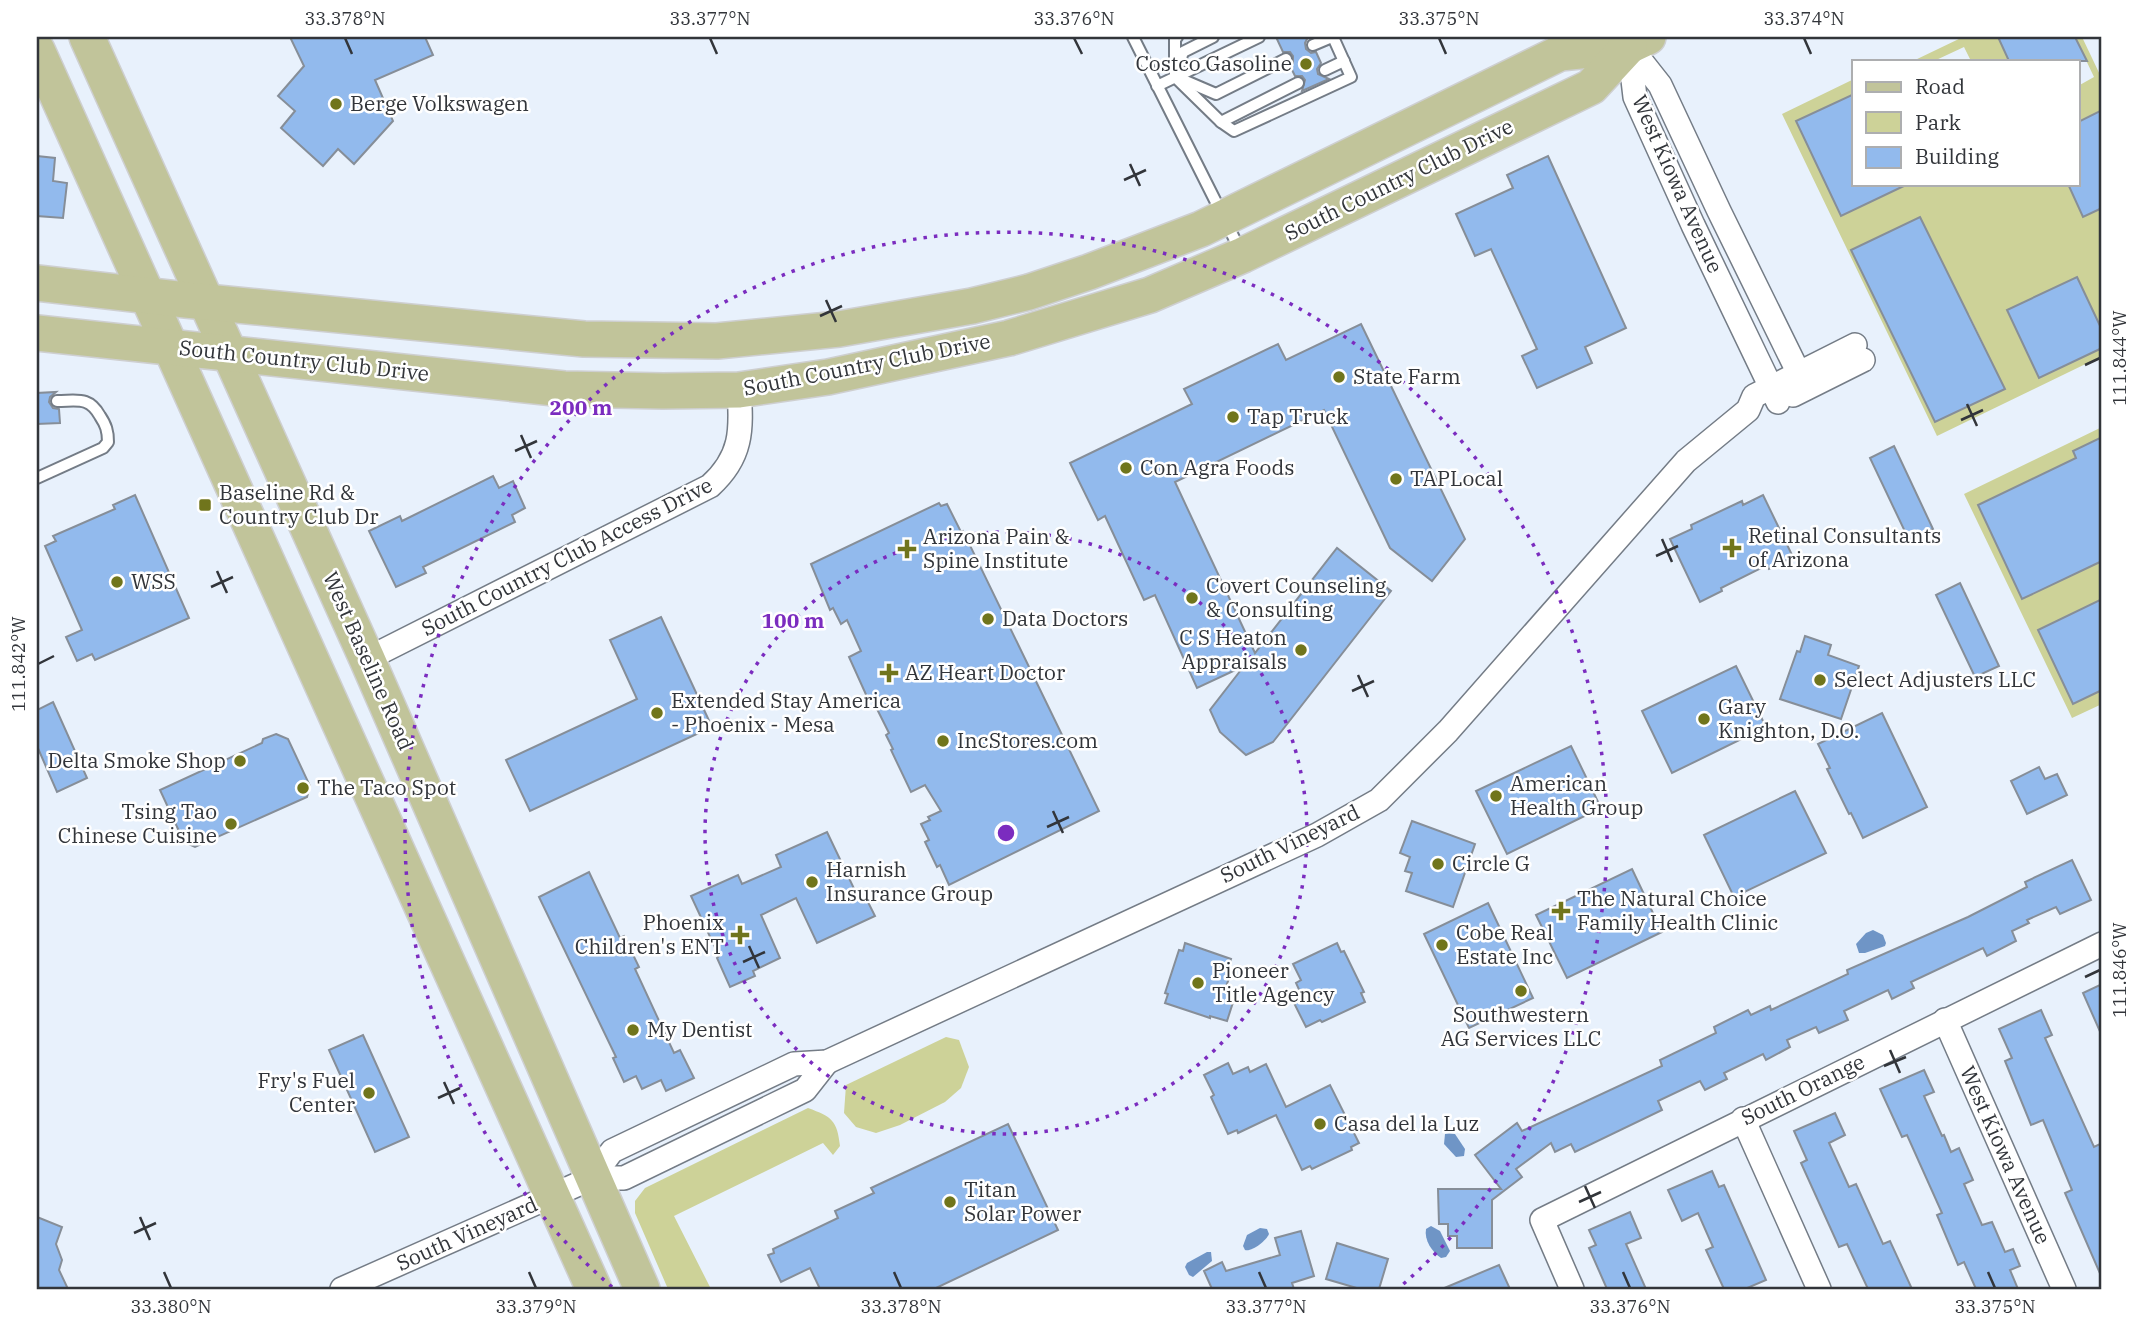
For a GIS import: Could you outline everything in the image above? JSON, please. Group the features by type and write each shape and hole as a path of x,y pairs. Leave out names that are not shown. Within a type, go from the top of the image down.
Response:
{"main road":[{"name":"West Baseline Road","path":"87,37 367,659 642,1289"},
{"name":"South Country Club Drive","path":"37,283 584,339 717,341 839,329 972,306 1028,292 1147,251 1224,217 1560,53 1638,41"},
{"name":"South Country Club Drive","path":"37,333 564,389 739,390 828,377 1009,338 1150,295 1243,255 1591,87 1638,41"},
{"path":"37,50 44,85 148,295 594,1289"}],"street":[{"name":"West Kiowa Avenue","path":"1638,41 1802,381"},
{"name":"West Kiowa Avenue","path":"1638,41 1635,97 1774,395"},
{"name":"South Vineyard","path":"342,1289 592,1178 624,1178 805,1090 827,1062 1317,835 1379,800 1448,731 1686,461 1748,410 1762,410 1774,395 1859,352"},
{"name":"South Country Club Access Drive","path":"367,659 710,486 726,472 737,450 742,424 739,390"},
{"name":"South Orange","path":"1572,1289 1542,1220 2102,944"},
{"name":"West Kiowa Avenue","path":"1945,1020 2064,1289"},
{"path":"1743,1119 1819,1289"}],"lane":[{"path":"1133,37 1243,255"},
{"path":"1178,37 1175,39 1175,77 1221,122 1234,131 1351,77 1333,37 1313,45"},
{"path":"1175,77 1182,52 1213,37"},
{"path":"1157,86 1259,37"},
{"path":"1175,77 1216,94 1286,59"},
{"path":"1325,70 1344,61"},
{"path":"1221,122 1298,83"},
{"path":"37,478 103,448 108,442 108,431 94,406 87,401 57,401"}],"green space":[{"path":"1963,37 1998,37 2009,60 1970,60 1964,47 1936,60 1915,60"},
{"path":"2075,37 2082,37 2102,79 2102,110 2080,121 2080,85 2094,77"},
{"path":"1852,80 1852,95 1796,121 1841,215 1904,186 2069,186 2083,217 2102,208 2102,330 2077,277 2007,311 2039,378 2102,348 2102,356 1937,436 1782,114","holes":["1852,250 1956,292 1887,325","1969,314 2005,389 1935,422 1900,347"]},
{"path":"2102,427 2102,437 2073,451 2102,513 2102,599 2038,630 2073,704 2102,690 2102,704 2072,718 1964,494","holes":["2049,471 2094,565 2022,599 1978,506"]},
{"path":"946,1037 959,1040 969,1067 961,1088 945,1102 900,1125 876,1133 856,1127 844,1113 846,1085"},
{"path":"808,1108 832,1121 840,1146 833,1155 823,1143 674,1216 711,1289 668,1289 635,1213 635,1201 645,1188"}],"water":[{"path":"1873,930 1883,935 1885,946 1859,953 1856,944 1866,933"},
{"path":"1445,1134 1455,1134 1465,1149 1464,1156 1456,1157 1444,1144"},
{"path":"1431,1226 1440,1231 1450,1251 1446,1257 1441,1258 1429,1245 1426,1229"},
{"path":"1260,1228 1267,1229 1267,1237 1255,1248 1245,1250 1243,1246 1247,1235"},
{"path":"1211,1252 1212,1261 1193,1277 1189,1275 1185,1267 1187,1263"}],"building":[{"name":"Berge Volkswagen","path":"290,37 425,37 433,55 375,80 393,121 354,164 338,149 323,166 281,128 295,111 278,96 304,66"},
{"name":"Costco Gasoline","path":"1276,37 1308,37 1306,49 1311,53 1316,52 1321,63 1317,69 1318,74 1329,79 1302,91 1305,80 1302,76 1295,76 1290,66 1293,56 1290,52 1283,52"},
{"path":"1998,37 2075,37 2087,61 2080,60 2009,60"},
{"path":"1852,95 1852,186 1904,186 1841,216 1796,121"},
{"path":"2102,110 2102,208 2083,217 2069,186 2080,186 2080,121"},
{"path":"37,156 55,158 53,181 67,183 63,218 37,216"},
{"path":"1548,156 1626,328 1585,347 1592,363 1537,388 1522,356 1537,349 1491,249 1475,256 1456,214 1513,188 1507,175"},
{"path":"1920,217 2005,389 1935,422 1851,250"},
{"path":"2077,277 2102,330 2102,348 2039,378 2007,310"},
{"path":"1361,324 1465,539 1432,581 1390,548 1324,410 1175,482 1255,653 1337,548 1391,591 1273,742 1246,755 1220,732 1210,710 1244,666 1197,688 1155,595 1144,600 1105,516 1098,520 1070,463 1192,404 1184,389 1278,344 1286,360"},
{"path":"56,392 49,402 53,408 59,409 60,423 37,424 37,393"},
{"path":"2102,437 2102,561 2022,599 1978,505 2076,458 2073,451"},
{"path":"1894,446 1933,529 1909,540 1870,458"},
{"path":"493,476 499,488 513,481 525,508 512,515 515,522 423,567 426,573 396,587 369,531 400,516 402,521"},
{"name":"WSS","path":"135,495 189,618 95,660 92,654 77,661 66,637 82,630 45,546 56,541 53,536 115,509 113,505"},
{"name":"Retinal Consultants of Arizona","path":"1763,495 1793,557 1769,569 1767,565 1721,588 1722,591 1700,602 1670,539 1692,529 1691,525 1742,501 1743,505"},
{"path":"939,503 941,506 947,504 961,532 963,531 1099,811 949,885 925,842 929,840 921,824 941,811 925,785 911,792 891,750 893,749 886,735 889,733 871,697 868,699 849,657 861,651 847,620 841,624 833,608 830,610 811,564"},
{"path":"1960,583 1999,666 1975,677 1936,595"},
{"path":"2102,599 2102,690 2073,704 2038,630"},
{"name":"Extended Stay America - Phoenix - Mesa","path":"661,617 712,727 530,811 506,760 637,699 610,640"},
{"name":"Select Adjusters LLC","path":"1805,636 1831,645 1828,655 1859,666 1841,719 1780,699"},
{"name":"Gary Knighton, D.O.","path":"1736,666 1766,727 1672,773 1642,711"},
{"path":"53,702 87,778 57,792 37,746 37,710"},
{"path":"1882,713 1927,807 1863,838 1827,769 1830,768 1818,744"},
{"path":"276,734 288,739 310,786 307,797 195,847 184,842 160,790"},
{"path":"1571,746 1601,808 1507,854 1476,791"},
{"path":"2039,767 2045,779 2057,774 2067,795 2027,814 2011,781"},
{"path":"1795,791 1826,853 1734,897 1704,835"},
{"name":"Circle G","path":"1412,821 1475,844 1453,907 1406,891 1412,873 1405,871 1410,857 1400,853"},
{"path":"827,832 857,895 863,892 875,916 817,943 796,898 761,915 780,958 753,971 755,976 730,987 717,958 719,956 691,896 738,875 742,884 781,867 776,855"},
{"path":"2072,860 2091,900 2060,914 2056,907 2027,920 2029,923 2012,931 2016,941 1987,956 1983,948 1911,982 1914,988 1892,999 1888,990 1844,1011 1848,1020 1819,1033 1816,1027 1787,1040 1790,1047 1766,1060 1763,1054 1724,1073 1727,1079 1705,1090 1700,1081 1658,1101 1662,1110 1575,1152 1571,1144 1555,1152 1551,1143 1516,1169 1522,1177 1492,1200 1492,1248 1457,1248 1457,1236 1448,1236 1448,1224 1439,1224 1438,1189 1501,1189 1475,1155 1517,1123 1522,1131 1662,1066 1660,1060 1716,1033 1714,1027 1748,1010 1751,1015 1770,1006 1771,1010 1848,974 1847,970 1968,917 2027,887 2025,882"},
{"path":"1632,869 1662,932 1567,978 1536,915"},
{"path":"589,872 620,938 624,936 639,967 635,969 674,1053 680,1050 694,1078 666,1091 661,1080 642,1089 636,1076 624,1082 613,1058 616,1057 539,897"},
{"path":"1488,903 1533,998 1469,1028 1424,934"},
{"name":"Pioneer Title Agency","path":"1185,943 1231,959 1226,975 1230,976 1225,989 1236,993 1227,1021 1165,1003 1168,994 1165,993 1179,950 1183,951"},
{"path":"1337,943 1341,952 1344,951 1364,992 1361,993 1365,1002 1306,1027 1293,1001 1302,996 1296,983 1301,980 1293,964"},
{"path":"2102,984 2102,1036 2083,993"},
{"path":"2041,1010 2052,1035 2045,1038 2094,1147 2102,1143 2102,1278 2065,1193 2072,1190 2043,1120 2031,1125 2005,1061 2012,1058 1999,1029"},
{"name":"Fry's Fuel Center","path":"363,1035 409,1137 375,1152 329,1050"},
{"path":"1228,1063 1233,1074 1248,1067 1250,1072 1266,1064 1286,1107 1330,1085 1359,1143 1351,1147 1352,1150 1312,1169 1310,1166 1302,1170 1276,1115 1238,1133 1237,1130 1228,1134 1204,1075"},
{"path":"1924,1070 1934,1092 1924,1096 1951,1152 1959,1148 1973,1180 1964,1184 1982,1225 1992,1222 2005,1252 2013,1249 2020,1266 2010,1270 2018,1289 1976,1289 1964,1262 1958,1265 1937,1215 1942,1213 1907,1135 1902,1137 1880,1089"},
{"path":"1835,1113 1845,1135 1829,1143 1849,1187 1856,1184 1883,1244 1890,1241 1912,1289 1868,1289 1847,1244 1839,1247 1801,1163 1807,1160 1794,1131"},
{"name":"Titan Solar Power","path":"1008,1124 1058,1230 934,1289 820,1289 810,1268 781,1282 768,1255 774,1253 773,1249 838,1218 835,1211 874,1193 871,1188"},
{"path":"1712,1171 1719,1187 1724,1185 1766,1280 1745,1289 1724,1289 1706,1250 1713,1247 1698,1213 1682,1221 1668,1190"},
{"path":"1630,1212 1641,1238 1626,1244 1646,1289 1607,1289 1589,1248 1596,1245 1589,1230"},
{"path":"37,1217 62,1227 56,1244 62,1260 59,1270 68,1289 37,1289"},
{"path":"1301,1231 1314,1276 1292,1283 1294,1289 1212,1289 1204,1271 1222,1262 1226,1271 1280,1255 1275,1238"},
{"path":"1337,1243 1388,1259 1379,1289 1360,1289 1326,1279"},
{"path":"1499,1265 1510,1289 1442,1289"}],"place":[{"name":"Costco Gasoline","path":"1306,64"},
{"name":"Berge Volkswagen","path":"336,104"},
{"name":"State Farm","path":"1339,377"},
{"name":"Tap Truck","path":"1233,417"},
{"name":"Con Agra Foods","path":"1126,468"},
{"name":"TAPLocal","path":"1396,479"},
{"name":"Baseline Rd & Country Club Dr","path":"205,505"},
{"name":"Retinal Consultants of Arizona","path":"1732,548"},
{"name":"Arizona Pain & Spine Institute","path":"907,549"},
{"name":"WSS","path":"117,582"},
{"name":"Covert Counseling & Consulting","path":"1192,598"},
{"name":"Data Doctors","path":"988,619"},
{"name":"C S Heaton Appraisals","path":"1301,650"},
{"name":"AZ Heart Doctor","path":"889,673"},
{"name":"Select Adjusters LLC","path":"1820,680"},
{"name":"Extended Stay America - Phoenix - Mesa","path":"657,713"},
{"name":"Gary Knighton, D.O.","path":"1704,719"},
{"name":"IncStores.com","path":"943,741"},
{"name":"Delta Smoke Shop","path":"240,761"},
{"name":"The Taco Spot","path":"303,788"},
{"name":"American Health Group","path":"1496,796"},
{"name":"Tsing Tao Chinese Cuisine","path":"231,824"},
{"name":"Circle G","path":"1438,864"},
{"name":"Harnish Insurance Group","path":"812,882"},
{"name":"The Natural Choice Family Health Clinic","path":"1561,911"},
{"name":"Phoenix Children's ENT","path":"740,935"},
{"name":"Cobe Real Estate Inc","path":"1442,945"},
{"name":"Pioneer Title Agency","path":"1198,983"},
{"name":"Southwestern AG Services LLC","path":"1521,991"},
{"name":"My Dentist","path":"633,1030"},
{"name":"Fry's Fuel Center","path":"369,1093"},
{"name":"Casa del la Luz","path":"1320,1124"},
{"name":"Titan Solar Power","path":"950,1202"}]}
